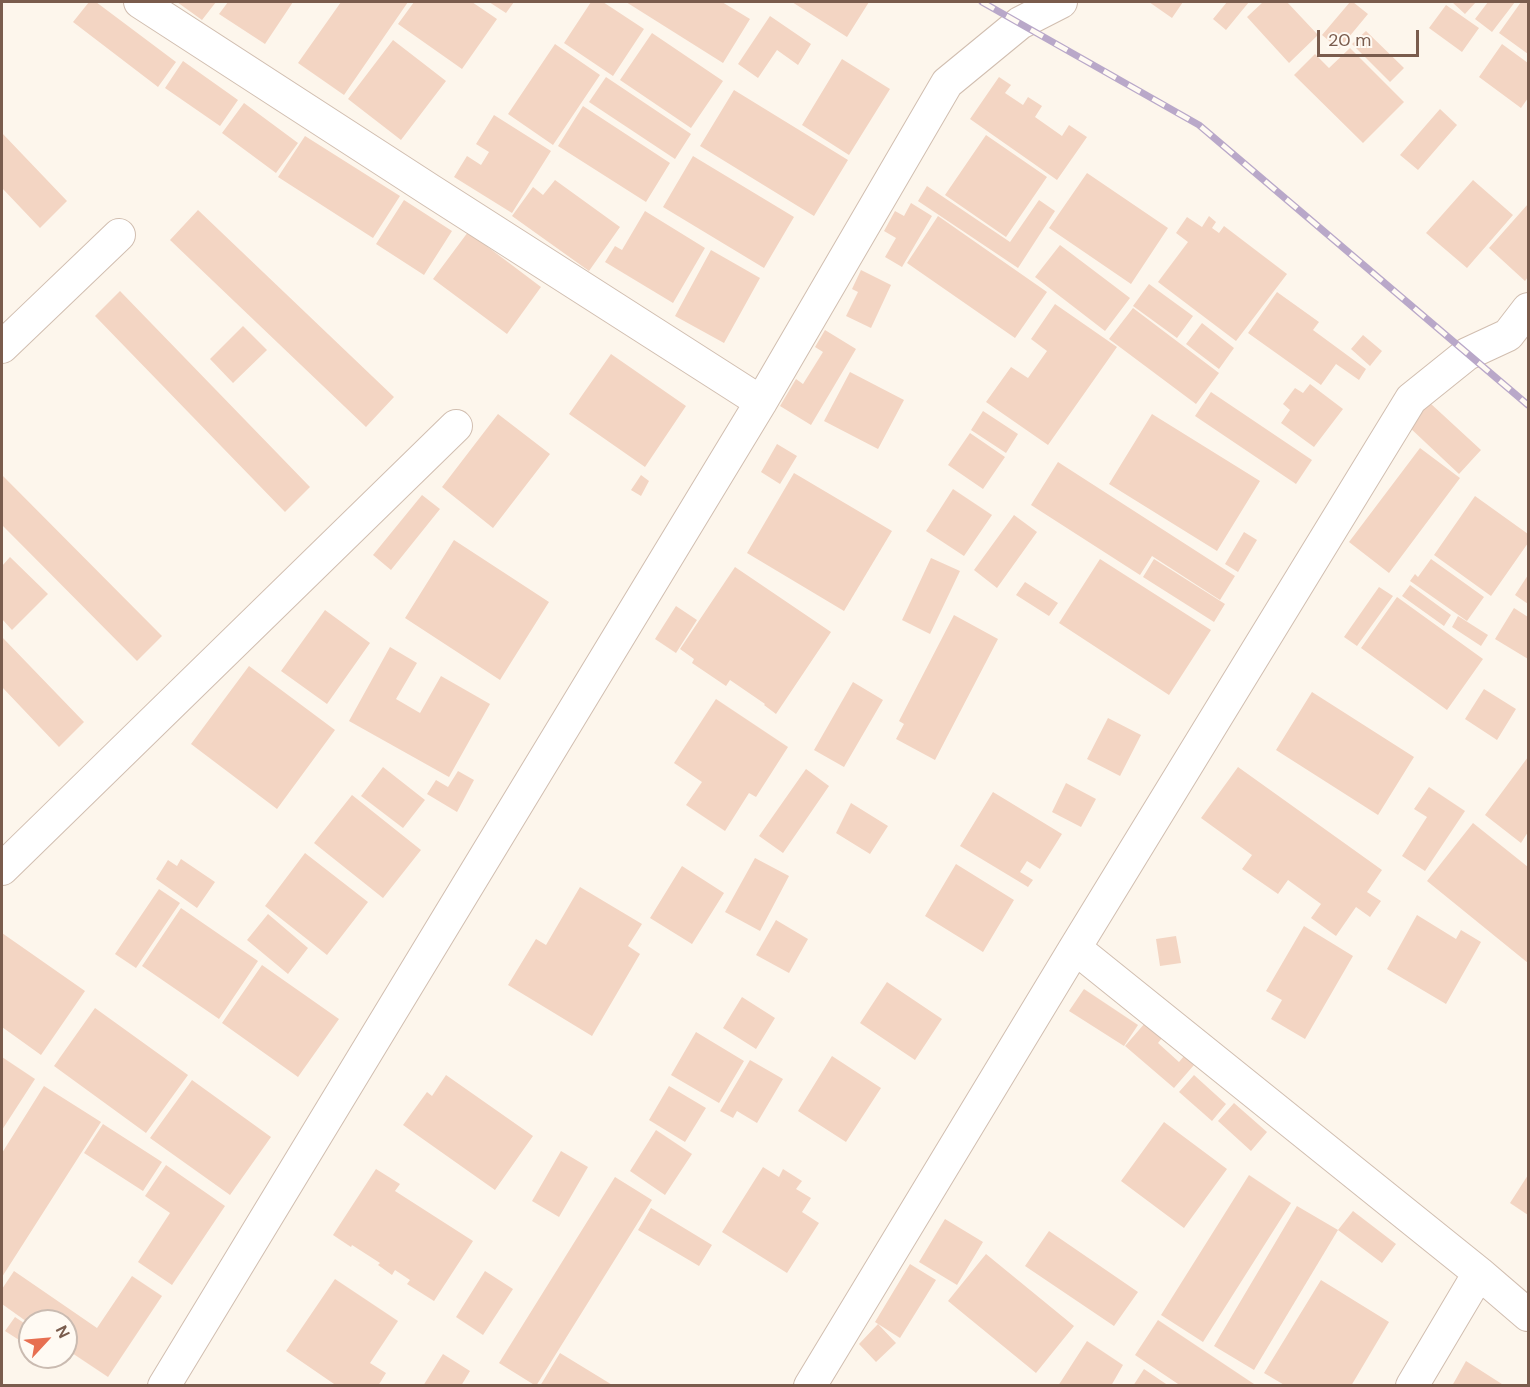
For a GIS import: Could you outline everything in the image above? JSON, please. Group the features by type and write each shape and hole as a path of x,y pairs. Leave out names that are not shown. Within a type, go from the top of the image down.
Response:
{"street":[{"path":"140,2 761,402"},
{"path":"164,1386 761,402 948,82 1020,23 1061,2"},
{"path":"2,347 119,235"},
{"path":"810,1386 1411,399 1467,354 1508,334 1528,309"},
{"path":"2,869 456,426"},
{"path":"1075,948 1528,1315"},
{"path":"1412,1386 1479,1273"}],"building":[{"path":"89,2 96,2 176,62 158,87 73,22"},
{"path":"177,2 216,2 202,20"},
{"path":"228,2 293,2 265,44 219,14"},
{"path":"341,2 408,2 344,95 298,63"},
{"path":"414,2 472,2 497,19 462,69 398,24"},
{"path":"489,2 514,2 506,13"},
{"path":"591,2 603,2 644,29 613,76 564,43"},
{"path":"626,2 722,2 750,19 723,63"},
{"path":"792,2 869,2 847,37"},
{"path":"1149,2 1183,2 1172,18"},
{"path":"1227,2 1249,2 1226,30 1213,19"},
{"path":"1263,2 1287,2 1318,35 1289,63 1247,17"},
{"path":"1350,2 1368,14 1339,49 1322,35"},
{"path":"1452,2 1476,2 1465,14"},
{"path":"1488,2 1515,2 1492,32 1475,19"},
{"path":"1521,2 1528,2 1528,54 1499,33"},
{"path":"1446,5 1479,28 1462,52 1429,28"},
{"path":"770,16 811,44 798,65 777,50 758,78 738,64"},
{"path":"1366,31 1404,68 1390,82 1352,44"},
{"path":"652,33 723,81 691,128 620,80"},
{"path":"393,40 446,81 401,140 348,99"},
{"path":"555,44 600,75 553,145 508,114"},
{"path":"1502,44 1528,63 1528,98 1521,108 1479,77"},
{"path":"1350,48 1404,102 1363,143 1294,75 1315,54 1329,68"},
{"path":"842,59 890,89 849,155 802,125"},
{"path":"183,61 238,100 220,126 165,88"},
{"path":"606,77 691,134 675,159 589,102"},
{"path":"999,77 1011,85 1005,93 1023,105 1028,97 1042,106 1035,117 1062,136 1069,125 1087,137 1057,180 970,119"},
{"path":"734,90 848,160 814,216 700,146"},
{"path":"244,103 298,143 276,173 222,133"},
{"path":"583,106 670,163 646,202 558,146"},
{"path":"1440,109 1457,125 1418,170 1400,155"},
{"path":"494,115 551,151 512,213 454,177 467,156 481,165 489,152 476,144"},
{"path":"2,133 67,201 40,228 2,188"},
{"path":"986,135 1047,177 1006,237 945,195"},
{"path":"305,136 400,196 373,238 278,177"},
{"path":"693,156 794,217 764,268 663,207"},
{"path":"1087,173 1168,228 1131,284 1049,228"},
{"path":"555,180 620,227 589,271 512,216 533,187 543,195"},
{"path":"1473,180 1513,215 1467,268 1426,233"},
{"path":"927,186 1010,242 1039,200 1055,211 1018,268 918,201"},
{"path":"404,200 452,231 424,275 376,244"},
{"path":"911,203 932,216 902,267 885,257 896,238 884,231 895,211 904,216"},
{"path":"1528,204 1528,277 1525,281 1489,248"},
{"path":"198,210 394,397 366,427 170,240"},
{"path":"645,211 705,248 673,303 605,262 615,246 622,250"},
{"path":"938,216 1047,292 1015,338 907,263"},
{"path":"1209,216 1216,222 1212,228 1219,233 1224,226 1287,274 1236,341 1158,282 1188,242 1176,233 1187,217 1202,227"},
{"path":"468,232 541,287 507,334 433,279"},
{"path":"1060,245 1130,298 1105,331 1035,277"},
{"path":"711,250 760,278 724,343 675,316"},
{"path":"861,270 891,285 871,328 846,316 858,292 852,289"},
{"path":"1149,284 1193,316 1177,338 1133,306"},
{"path":"120,291 310,487 285,512 95,316"},
{"path":"1277,292 1319,322 1313,330 1366,369 1359,380 1336,364 1321,385 1248,333"},
{"path":"1055,304 1117,347 1048,445 986,402 1011,367 1028,378 1047,351 1031,339"},
{"path":"1133,308 1219,373 1196,404 1109,339"},
{"path":"1202,323 1234,348 1219,369 1186,344"},
{"path":"243,326 267,350 233,383 210,359"},
{"path":"825,330 856,349 811,425 780,406 796,379 803,384 823,352 815,347"},
{"path":"1363,335 1382,351 1370,366 1351,349"},
{"path":"611,354 686,406 645,467 569,414"},
{"path":"850,372 904,400 878,449 824,421"},
{"path":"1310,384 1343,409 1314,447 1281,423 1290,410 1283,404 1295,388 1303,393"},
{"path":"1211,392 1312,460 1296,484 1195,416"},
{"path":"1430,403 1481,450 1459,474 1408,426"},
{"path":"983,411 1018,434 1006,453 971,430"},
{"path":"498,414 550,454 493,528 442,487"},
{"path":"1152,414 1260,481 1217,551 1109,484"},
{"path":"970,433 1005,457 983,489 948,465"},
{"path":"777,444 797,456 780,484 761,472"},
{"path":"1420,448 1460,478 1389,573 1349,542"},
{"path":"1058,462 1235,576 1220,600 1152,556 1140,575 1031,505"},
{"path":"794,473 892,531 844,611 747,553"},
{"path":"2,475 162,636 137,661 2,525"},
{"path":"641,475 649,481 641,496 631,490"},
{"path":"953,489 992,515 964,556 926,531"},
{"path":"422,495 440,509 391,570 373,555"},
{"path":"1475,496 1528,534 1528,543 1491,596 1434,555"},
{"path":"1014,515 1037,532 997,588 974,570"},
{"path":"1244,532 1257,540 1238,572 1225,564"},
{"path":"454,540 549,602 500,680 405,618"},
{"path":"10,557 48,594 12,630 2,619 2,566"},
{"path":"931,558 960,571 930,634 902,620"},
{"path":"1100,559 1211,630 1169,695 1059,623"},
{"path":"1154,559 1225,604 1214,622 1143,577"},
{"path":"1431,559 1484,597 1467,621 1410,581 1415,574 1418,577"},
{"path":"735,567 831,632 776,714 730,680 726,686 692,663 694,659 680,649"},
{"path":"1528,575 1528,604 1515,595"},
{"path":"1025,582 1058,603 1049,616 1016,595"},
{"path":"1410,585 1451,615 1444,626 1402,596"},
{"path":"1379,587 1393,596 1357,646 1344,637"},
{"path":"1397,597 1483,659 1447,710 1361,648"},
{"path":"676,606 697,620 676,653 655,639"},
{"path":"1514,608 1528,617 1528,659 1495,639"},
{"path":"325,610 370,643 327,704 281,671"},
{"path":"954,615 998,639 935,760 896,739 904,724 899,721"},
{"path":"1458,616 1488,635 1481,646 1452,627"},
{"path":"2,637 84,722 59,747 2,687"},
{"path":"390,647 417,663 396,699 420,713 441,676 490,704 449,777 349,721"},
{"path":"249,666 335,730 277,809 191,744"},
{"path":"853,682 883,700 844,767 814,750"},
{"path":"1484,689 1516,709 1497,740 1465,719"},
{"path":"1312,692 1414,757 1378,815 1276,750"},
{"path":"716,699 788,747 756,797 749,793 725,831 686,805 702,782 674,763"},
{"path":"1108,718 1141,735 1120,776 1087,759"},
{"path":"1528,757 1528,832 1521,843 1485,815"},
{"path":"383,767 425,800 403,828 361,796"},
{"path":"1238,767 1382,870 1367,892 1381,901 1370,917 1356,907 1336,936 1311,918 1321,904 1288,880 1278,894 1242,869 1252,855 1201,818"},
{"path":"806,769 829,786 783,853 759,836"},
{"path":"458,771 474,780 457,812 427,794 436,780 448,787"},
{"path":"1066,783 1096,799 1081,827 1052,812"},
{"path":"1429,787 1465,811 1425,871 1402,856 1427,817 1414,809"},
{"path":"993,792 1062,834 1040,869 1027,861 1020,872 1033,880 1028,887 960,846"},
{"path":"352,795 421,850 383,898 314,843"},
{"path":"851,803 888,826 870,854 836,833"},
{"path":"1473,823 1528,867 1528,963 1427,881"},
{"path":"305,853 368,902 327,955 265,906"},
{"path":"755,858 789,876 760,931 725,912"},
{"path":"181,859 215,882 197,908 156,879 168,860 177,866"},
{"path":"956,864 1014,900 983,952 925,916"},
{"path":"682,866 724,893 692,944 650,918"},
{"path":"580,887 642,924 628,946 640,954 592,1036 508,985 536,939 546,945"},
{"path":"159,889 180,903 136,968 115,954"},
{"path":"181,908 258,961 219,1019 142,966"},
{"path":"268,914 308,948 288,974 247,940"},
{"path":"1417,915 1456,939 1461,930 1481,942 1446,1004 1387,969"},
{"path":"776,920 808,939 789,973 756,955"},
{"path":"1304,926 1353,956 1305,1039 1271,1019 1282,1000 1266,991"},
{"path":"2,933 85,991 41,1055 2,1027"},
{"path":"1176,936 1181,963 1160,966 1156,939"},
{"path":"262,965 339,1019 298,1077 222,1023"},
{"path":"887,982 942,1019 915,1060 860,1023"},
{"path":"1084,989 1138,1025 1124,1046 1069,1011"},
{"path":"742,997 775,1018 756,1049 723,1028"},
{"path":"95,1008 188,1075 146,1133 54,1066"},
{"path":"1145,1023 1162,1038 1158,1043 1179,1062 1184,1056 1194,1065 1174,1088 1125,1046"},
{"path":"696,1032 744,1061 719,1103 671,1075"},
{"path":"832,1056 881,1088 846,1142 798,1111"},
{"path":"2,1057 35,1079 2,1130"},
{"path":"750,1060 783,1079 757,1123 737,1111 733,1118 720,1111"},
{"path":"446,1075 533,1136 495,1190 403,1125 427,1092 432,1096"},
{"path":"1194,1075 1226,1104 1212,1121 1179,1092"},
{"path":"192,1080 271,1137 230,1195 150,1138"},
{"path":"44,1086 101,1122 2,1277 2,1153"},
{"path":"669,1086 706,1108 685,1142 649,1120"},
{"path":"1234,1103 1267,1132 1251,1151 1218,1121"},
{"path":"1164,1122 1227,1169 1184,1228 1121,1181"},
{"path":"103,1124 162,1162 143,1191 84,1153"},
{"path":"656,1130 692,1154 665,1195 630,1171"},
{"path":"561,1151 588,1167 559,1217 532,1201"},
{"path":"166,1165 225,1206 172,1285 138,1262 170,1213 145,1196"},
{"path":"763,1167 779,1177 783,1169 802,1181 796,1189 811,1198 802,1212 819,1223 787,1273 722,1232"},
{"path":"376,1169 400,1184 395,1191 473,1241 434,1301 407,1284 410,1280 395,1270 392,1275 378,1265 380,1263 333,1235"},
{"path":"1249,1175 1291,1203 1203,1342 1161,1315"},
{"path":"1528,1175 1528,1215 1510,1203"},
{"path":"615,1177 652,1200 536,1386 499,1363"},
{"path":"1297,1206 1338,1230 1254,1370 1214,1346"},
{"path":"651,1208 712,1245 699,1266 638,1230"},
{"path":"1353,1211 1396,1244 1382,1263 1338,1230"},
{"path":"945,1219 983,1242 957,1285 919,1262"},
{"path":"1049,1231 1138,1292 1114,1326 1025,1266"},
{"path":"986,1254 1074,1326 1036,1373 948,1301"},
{"path":"910,1264 936,1280 900,1338 875,1322"},
{"path":"14,1271 69,1309 18,1309 18,1315 2,1304 2,1289"},
{"path":"485,1271 513,1289 483,1335 456,1317"},
{"path":"132,1276 162,1296 108,1377 78,1357 78,1315 97,1328"},
{"path":"335,1279 398,1321 370,1363 386,1373 378,1386 337,1386 286,1351"},
{"path":"1321,1280 1389,1322 1351,1386 1286,1386 1264,1373"},
{"path":"15,1317 18,1319 18,1339 5,1331"},
{"path":"1158,1320 1257,1386 1181,1386 1135,1355"},
{"path":"878,1324 896,1343 876,1362 859,1344"},
{"path":"1087,1341 1123,1365 1111,1386 1058,1386"},
{"path":"560,1353 614,1386 540,1386"},
{"path":"443,1354 470,1371 461,1386 423,1386"},
{"path":"1466,1361 1505,1386 1452,1386"},
{"path":"1144,1369 1169,1386 1133,1386"}],"railway":[{"path":"982,2 1199,125 1528,405"}]}
